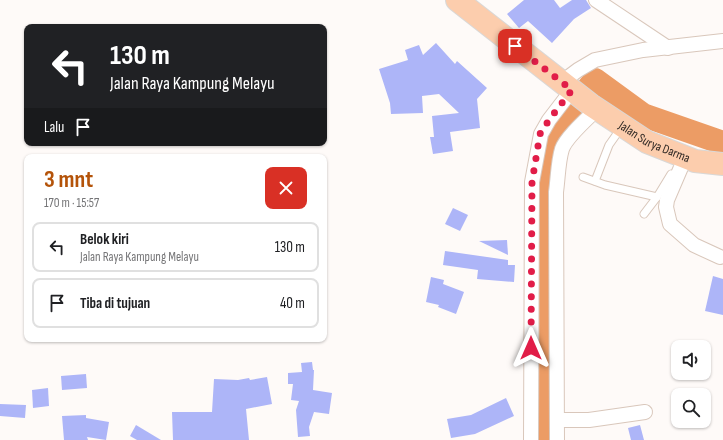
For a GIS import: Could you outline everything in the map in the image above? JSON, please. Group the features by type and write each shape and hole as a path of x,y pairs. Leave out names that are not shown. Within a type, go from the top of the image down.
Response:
{"main road":[{"name":"Jalan Surya Darma","path":"457,0 580,96 647,142 695,161 723,164"}],"street":[{"path":"596,0 668,48"},
{"path":"557,440 556,192 559,161 563,147 577,129 580,96 578,70 595,60 643,50 723,41"},
{"path":"530,440 532,182 540,134 549,120 580,96"},
{"path":"682,157 667,200 666,208 670,224 694,245 720,257"},
{"path":"558,420 589,420 644,412"}],"lane":[{"path":"595,181 609,145 622,126"},
{"path":"644,214 657,197 682,157"},
{"path":"583,177 657,197"}],"building":[{"path":"524,0 554,0 560,8 572,0 586,0 591,8 574,19 552,43 528,21 519,28 507,14"},
{"path":"436,43 455,64 457,61 487,88 477,99 480,128 450,132 453,151 433,154 430,137 434,137 432,116 459,113 439,94 422,96 423,113 391,114 390,103 379,69 408,60 405,50 419,45 423,55"},
{"path":"453,208 468,215 460,231 445,224"},
{"path":"507,240 508,255 479,241"},
{"path":"445,251 508,260 508,265 515,265 514,282 477,279 478,270 443,265"},
{"path":"713,276 723,279 723,315 705,311"},
{"path":"431,277 444,280 443,284 464,292 456,314 438,307 439,305 426,302"},
{"path":"312,362 314,370 313,390 332,393 329,414 314,412 309,427 310,436 298,437 296,410 299,401 291,400 293,384 288,384 288,373 302,372 301,363"},
{"path":"86,374 87,388 62,390 61,376"},
{"path":"267,377 272,404 246,409 249,440 173,440 172,412 212,412 214,379 238,380 249,378 250,380"},
{"path":"48,388 49,406 33,408 32,390"},
{"path":"506,398 514,416 475,434 451,438 447,419 471,415"},
{"path":"0,404 26,405 25,418 0,416"},
{"path":"86,415 86,418 109,422 106,440 87,437 88,440 64,440 62,416"},
{"path":"136,425 161,440 137,440 130,436"},
{"path":"640,425 644,440 631,440 628,428"}],"waterway":[{"path":"545,440 544,314 540,187 558,125 595,80 643,115 723,143"}],"route":[{"path":"515,46 572,90 540,134 532,182 531,348"}]}
